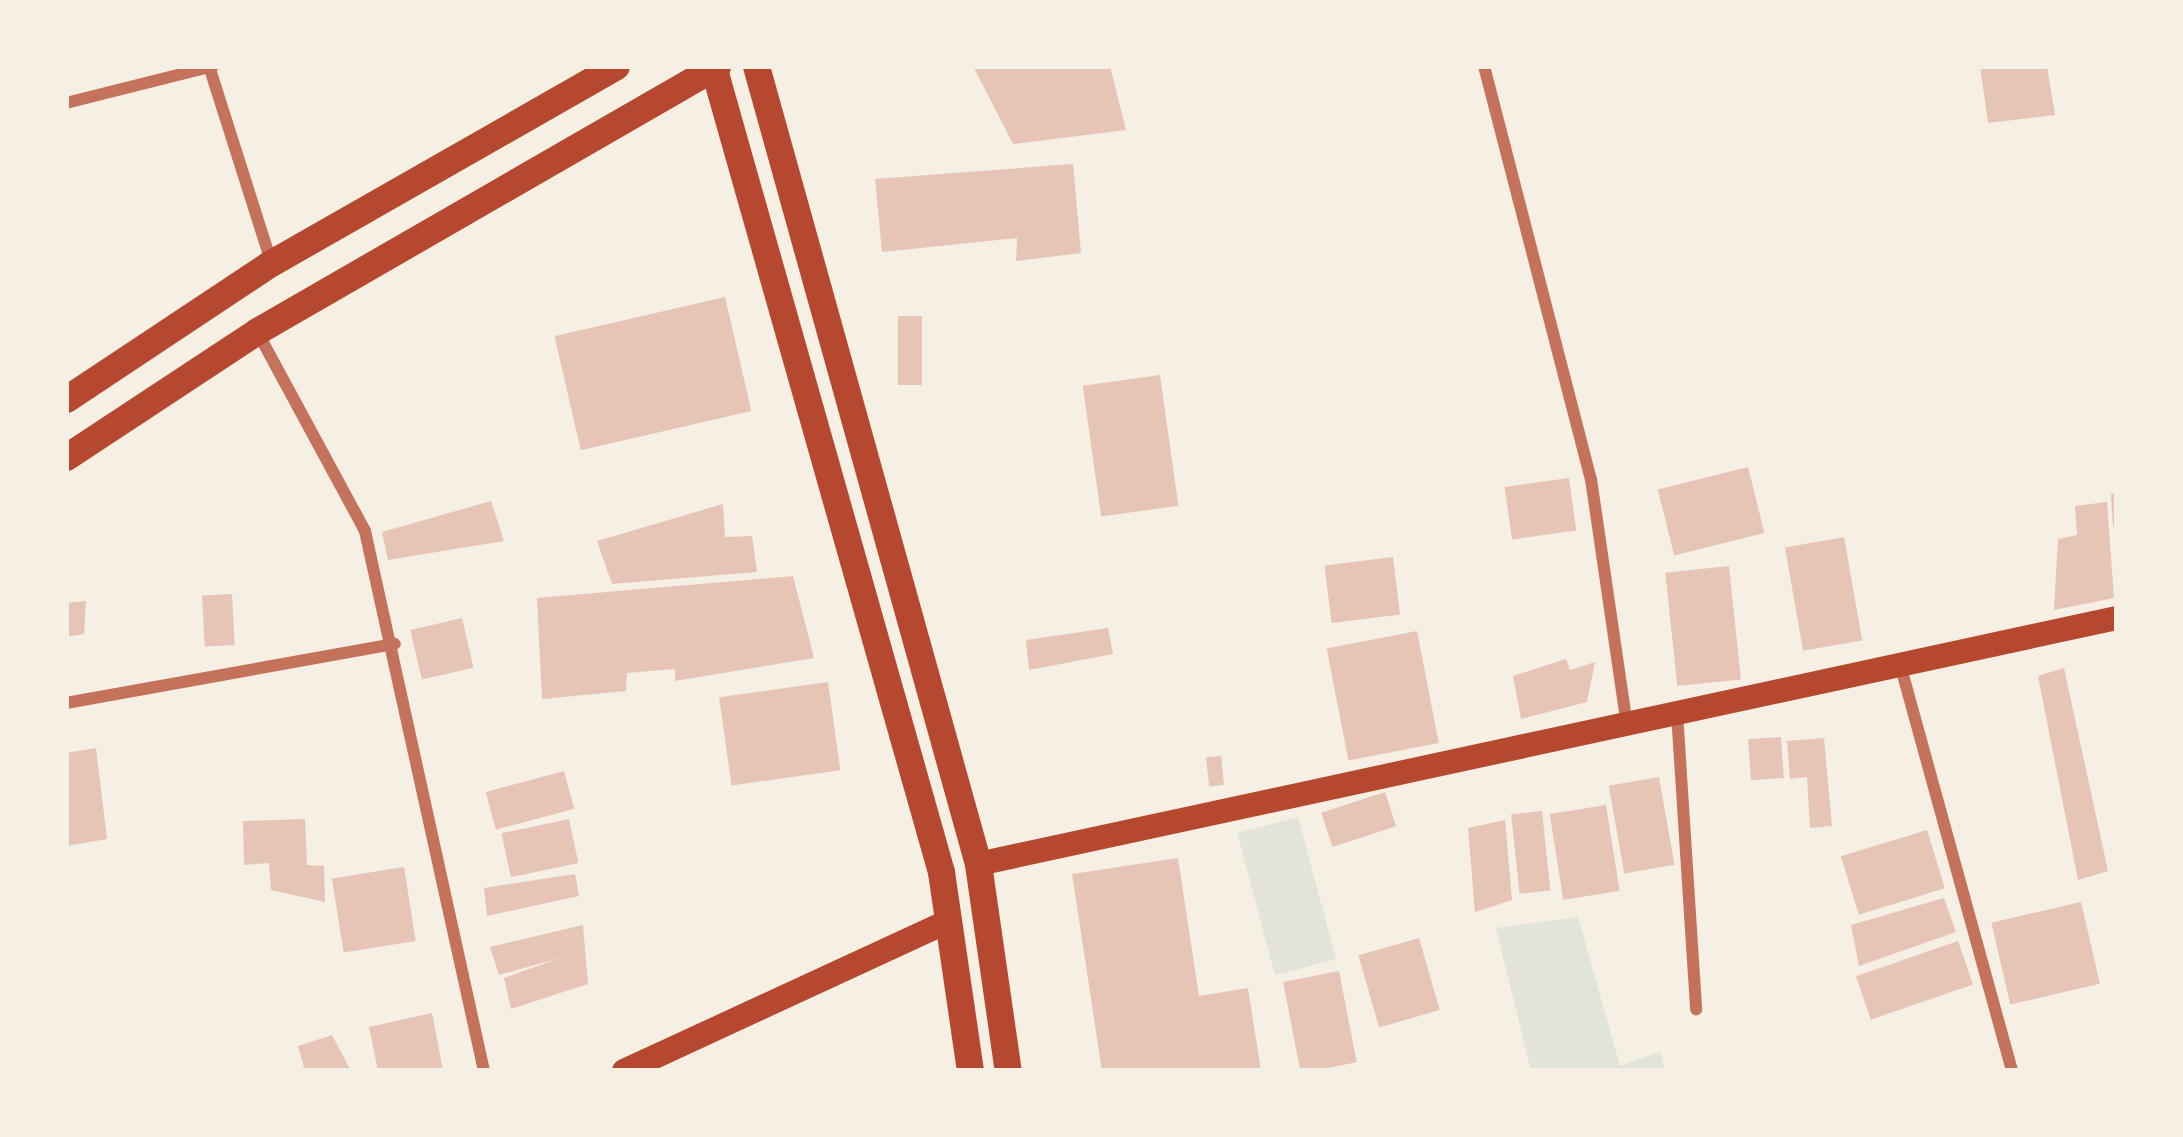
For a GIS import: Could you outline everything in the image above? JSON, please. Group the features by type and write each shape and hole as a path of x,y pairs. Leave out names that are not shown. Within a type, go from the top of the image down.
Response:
{"main road":[{"path":"66,399 271,263 616,66"},
{"path":"757,66 978,864 1008,1071"},
{"path":"66,457 257,331 715,67 949,921 970,1071"},
{"path":"978,864 2117,618"},
{"path":"624,1071 949,921"}],"street":[{"path":"66,103 211,66 271,263"},
{"path":"1484,66 1591,479 1628,725"},
{"path":"257,331 365,531 395,644 484,1071"},
{"path":"66,703 395,644"},
{"path":"1900,663 2012,1071"},
{"path":"1677,712 1696,1009"}],"shaded area":[{"path":"1298,817 1336,959 1275,975 1237,833"},
{"path":"1578,917 1620,1066 1660,1052 1665,1071 1531,1071 1496,928"}],"building":[{"path":"973,66 1110,66 1126,130 1013,144"},
{"path":"1980,66 2047,66 2055,115 1988,123"},
{"path":"1073,164 1081,253 1016,261 1017,238 882,252 875,179"},
{"path":"725,297 751,411 581,450 554,336"},
{"path":"898,316 922,316 922,385 898,385"},
{"path":"1160,375 1178,506 1101,517 1083,386"},
{"path":"1748,467 1764,533 1674,555 1658,489"},
{"path":"1569,478 1576,530 1512,540 1505,487"},
{"path":"2117,493 2117,526 2113,526 2111,494"},
{"path":"491,501 504,541 388,560 382,532"},
{"path":"2107,502 2114,598 2054,610 2058,539 2077,535 2075,506"},
{"path":"723,504 725,537 752,536 757,572 612,584 597,541"},
{"path":"1844,537 1862,640 1803,651 1785,547"},
{"path":"1393,557 1400,615 1332,623 1325,565"},
{"path":"1729,566 1741,679 1677,686 1665,573"},
{"path":"793,576 814,658 675,681 675,669 627,673 626,691 542,699 537,598"},
{"path":"232,594 235,645 205,647 202,596"},
{"path":"86,601 84,634 66,637 66,603"},
{"path":"462,618 473,668 422,680 410,630"},
{"path":"1108,628 1113,654 1029,670 1026,640"},
{"path":"1417,631 1439,743 1348,760 1327,649"},
{"path":"1566,659 1570,670 1595,662 1587,702 1521,719 1513,676"},
{"path":"2064,668 2108,871 2078,880 2038,676"},
{"path":"828,682 840,770 731,785 719,697"},
{"path":"1781,737 1784,778 1751,780 1748,739"},
{"path":"1824,738 1832,826 1810,828 1807,777 1790,779 1787,741"},
{"path":"96,748 107,839 66,846 66,753"},
{"path":"1221,756 1224,785 1209,786 1206,758"},
{"path":"564,771 574,809 496,830 486,792"},
{"path":"1659,777 1674,865 1624,874 1609,786"},
{"path":"1385,792 1396,826 1332,847 1321,813"},
{"path":"1606,805 1620,891 1563,900 1550,814"},
{"path":"1542,811 1550,891 1520,894 1511,814"},
{"path":"305,819 307,865 324,866 325,902 271,890 269,863 244,865 243,821"},
{"path":"569,819 578,863 511,877 502,833"},
{"path":"1505,820 1512,900 1475,912 1468,828"},
{"path":"1927,830 1945,888 1859,915 1841,856"},
{"path":"1178,858 1199,996 1248,988 1261,1071 1102,1071 1072,874"},
{"path":"404,867 416,941 344,952 332,878"},
{"path":"575,874 579,896 487,916 484,888"},
{"path":"1944,898 1956,932 1859,966 1851,925"},
{"path":"2081,902 2100,984 2010,1005 1991,923"},
{"path":"583,925 588,984 511,1009 504,978 560,958 499,975 490,947"},
{"path":"1419,938 1440,1010 1379,1027 1358,955"},
{"path":"1958,941 1973,984 1871,1020 1856,976"},
{"path":"1339,971 1357,1062 1300,1071 1283,982"},
{"path":"432,1013 443,1070 378,1071 369,1027"},
{"path":"332,1035 351,1071 305,1071 298,1046"}]}
